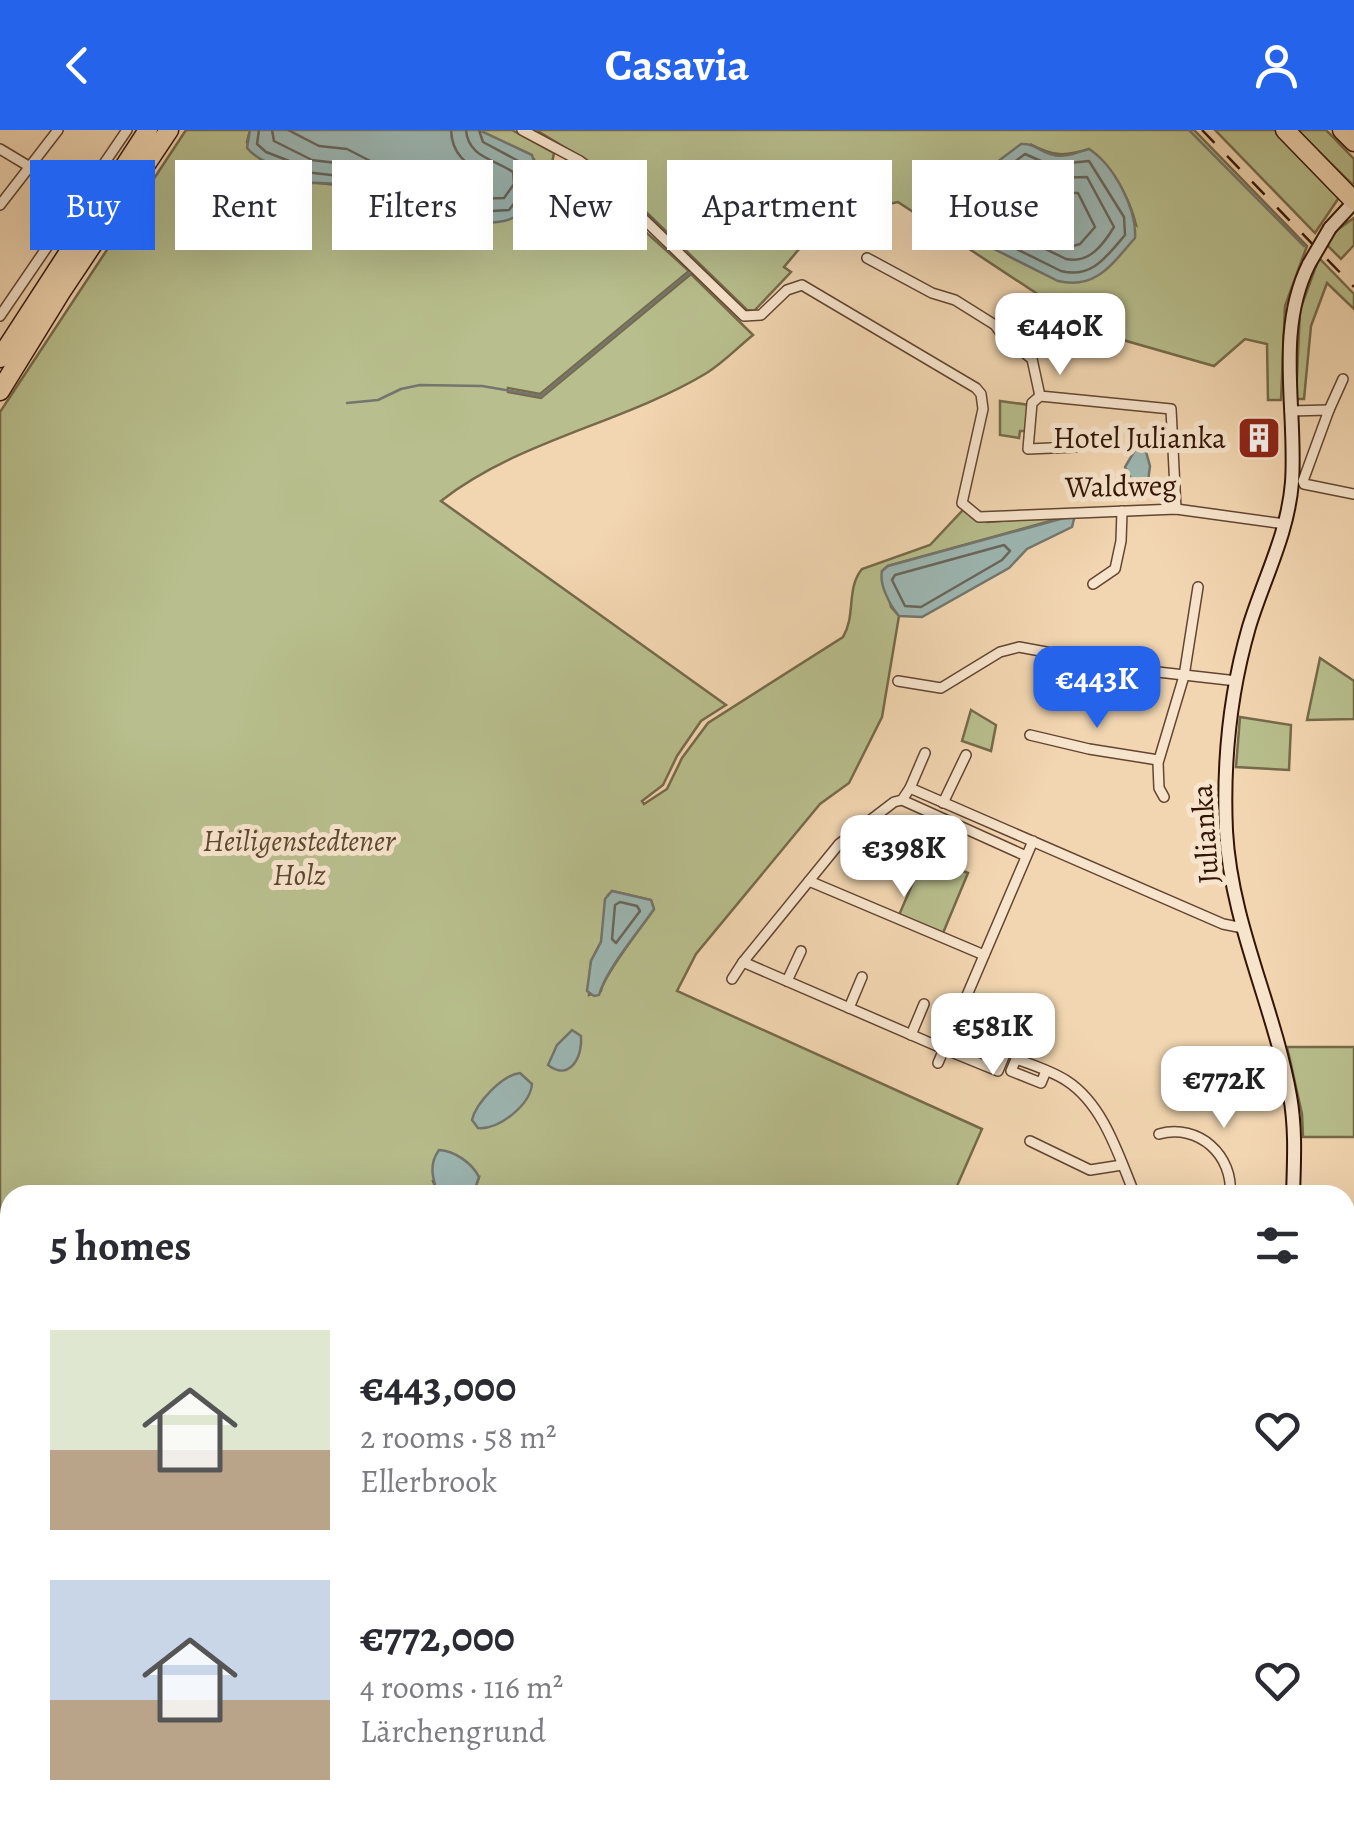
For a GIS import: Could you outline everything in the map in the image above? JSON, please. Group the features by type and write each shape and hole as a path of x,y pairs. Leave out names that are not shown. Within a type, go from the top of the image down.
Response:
{"highway":[{"path":"0,358 148,130"},
{"path":"0,391 60,292 169,130"},
{"path":"1286,130 1354,202"},
{"path":"1342,130 1354,142"}],"street":[{"path":"35,160 58,130"},
{"path":"0,316 127,130"},
{"name":"Waldweg","path":"522,130 596,173 744,316 761,315 787,290 802,285 976,388 983,408 962,503 970,511 987,519 1069,511 1176,509 1285,524"},
{"path":"0,149 30,167 0,205"},
{"name":"Julianka","path":"1293,1185 1290,1097 1232,882 1226,797 1228,733 1249,627 1285,524 1292,484 1291,326 1309,264 1330,228 1354,202"},
{"path":"867,258 995,324 1002,336 1032,359 1040,396"},
{"path":"1343,379 1302,481 1309,487 1354,494"},
{"path":"1075,448 1028,449 1032,403 1040,396 1171,409 1176,509"},
{"path":"1290,411 1329,410"},
{"path":"1093,584 1115,569 1122,511"},
{"path":"1164,797 1157,775 1158,760 1184,676 1198,587"},
{"path":"898,682 941,688 1000,652 1019,647 1184,676 1237,681"},
{"path":"1030,735 1158,760"},
{"path":"902,800 926,753"},
{"path":"943,804 966,754"},
{"path":"910,788 1222,924 1242,928"},
{"path":"732,979 847,836 894,802 902,800 1026,856"},
{"path":"938,1063 1033,841"},
{"path":"809,881 984,955"},
{"path":"786,981 800,951"},
{"path":"743,962 998,1071 1006,1052 953,1029"},
{"path":"848,1008 862,976"},
{"path":"911,1034 924,1004"},
{"path":"1046,1071 1067,1080 1087,1099 1131,1185"},
{"path":"1159,1134 1184,1133 1210,1144 1228,1166 1229,1185"},
{"path":"1030,1141 1090,1170 1122,1165"}],"green space":[{"name":"Heiligenstedtener Holz","path":"186,130 250,130 247,142 261,160 175,160 175,250 312,250 312,182 332,184 332,250 493,250 493,213 513,191 513,250 647,250 647,233 689,271 540,394 508,388 508,392 541,398 691,274 753,335 711,370 673,391 503,462 441,501 726,705 701,721 663,785 642,801 644,804 667,789 682,758 708,723 843,637 854,585 862,569 930,545 963,510 988,522 1072,515 888,566 882,571 891,607 899,616 882,717 849,783 820,804 696,954 677,991 982,1129 957,1185 476,1185 479,1177 433,1181 434,1185 0,1185 0,412 107,250 155,250 155,177","holes":["612,891 651,900 654,909 601,991 589,995 591,961 601,942 608,895"]},
{"name":"Heiligenstedtener Holz","path":"479,130 512,130 554,153 553,160 534,160"},
{"path":"536,130 1194,130 1307,246 1285,306 1281,400 1268,400 1267,344 1245,339 1214,366 1095,332 971,250 1074,250 1074,178 1136,225 1118,182 1089,149 1059,154 1030,144 1051,160 912,160 912,211 898,202 892,203 892,160 667,160 667,232 647,213 647,160 585,160"},
{"path":"1215,130 1281,130 1340,196 1315,233"},
{"path":"1297,130 1326,130 1354,159 1354,186"},
{"path":"1354,218 1354,245 1341,259 1326,244"},
{"path":"685,250 798,250 784,267 791,272 754,311 747,310"},
{"path":"1319,258 1354,294 1354,309 1327,283 1311,326 1304,399 1296,399 1300,310"},
{"path":"1000,401 1030,405 1026,431 1020,431 1019,438 1000,435"},
{"path":"1320,658 1354,681 1354,719 1307,720"},
{"path":"971,710 996,725 991,751 962,741"},
{"path":"1240,717 1291,725 1289,770 1236,767"},
{"path":"925,855 968,873 943,933 899,915"},
{"path":"1287,1047 1354,1047 1354,1137 1303,1137 1302,1114"}],"water":[{"path":"250,130 479,130 532,155 533,160 513,160 513,218 493,222 493,160 332,160 332,184 312,183 312,160 263,160 247,148"},
{"path":"1021,144 1058,156 1089,149 1107,166 1122,189 1132,214 1135,238 1102,273 1083,282 1058,281 996,250 1074,250 1074,160 1000,160"},
{"path":"1145,448 1150,466 1147,489 1136,488 1125,467 1135,450"},
{"path":"1075,515 1072,527 1027,549 1009,568 922,617 899,616 886,595 882,571 888,566"},
{"path":"612,891 651,900 654,909 615,963 599,995 594,996 587,991 591,961 601,942 605,899"},
{"path":"572,1030 581,1036 574,1064 563,1070 548,1065 557,1045"},
{"path":"520,1073 532,1084 520,1108 495,1125 478,1128 472,1120 484,1098 505,1079"},
{"path":"439,1150 457,1155 476,1172 476,1185 435,1185"}],"waterway":[{"path":"1189,130 1304,246"},
{"path":"347,403 378,400 420,385 482,386 541,396 689,273"}],"railway":[{"path":"1202,130 1354,287"}],"place":[{"name":"Hotel Julianka","path":"1259,438"}]}
